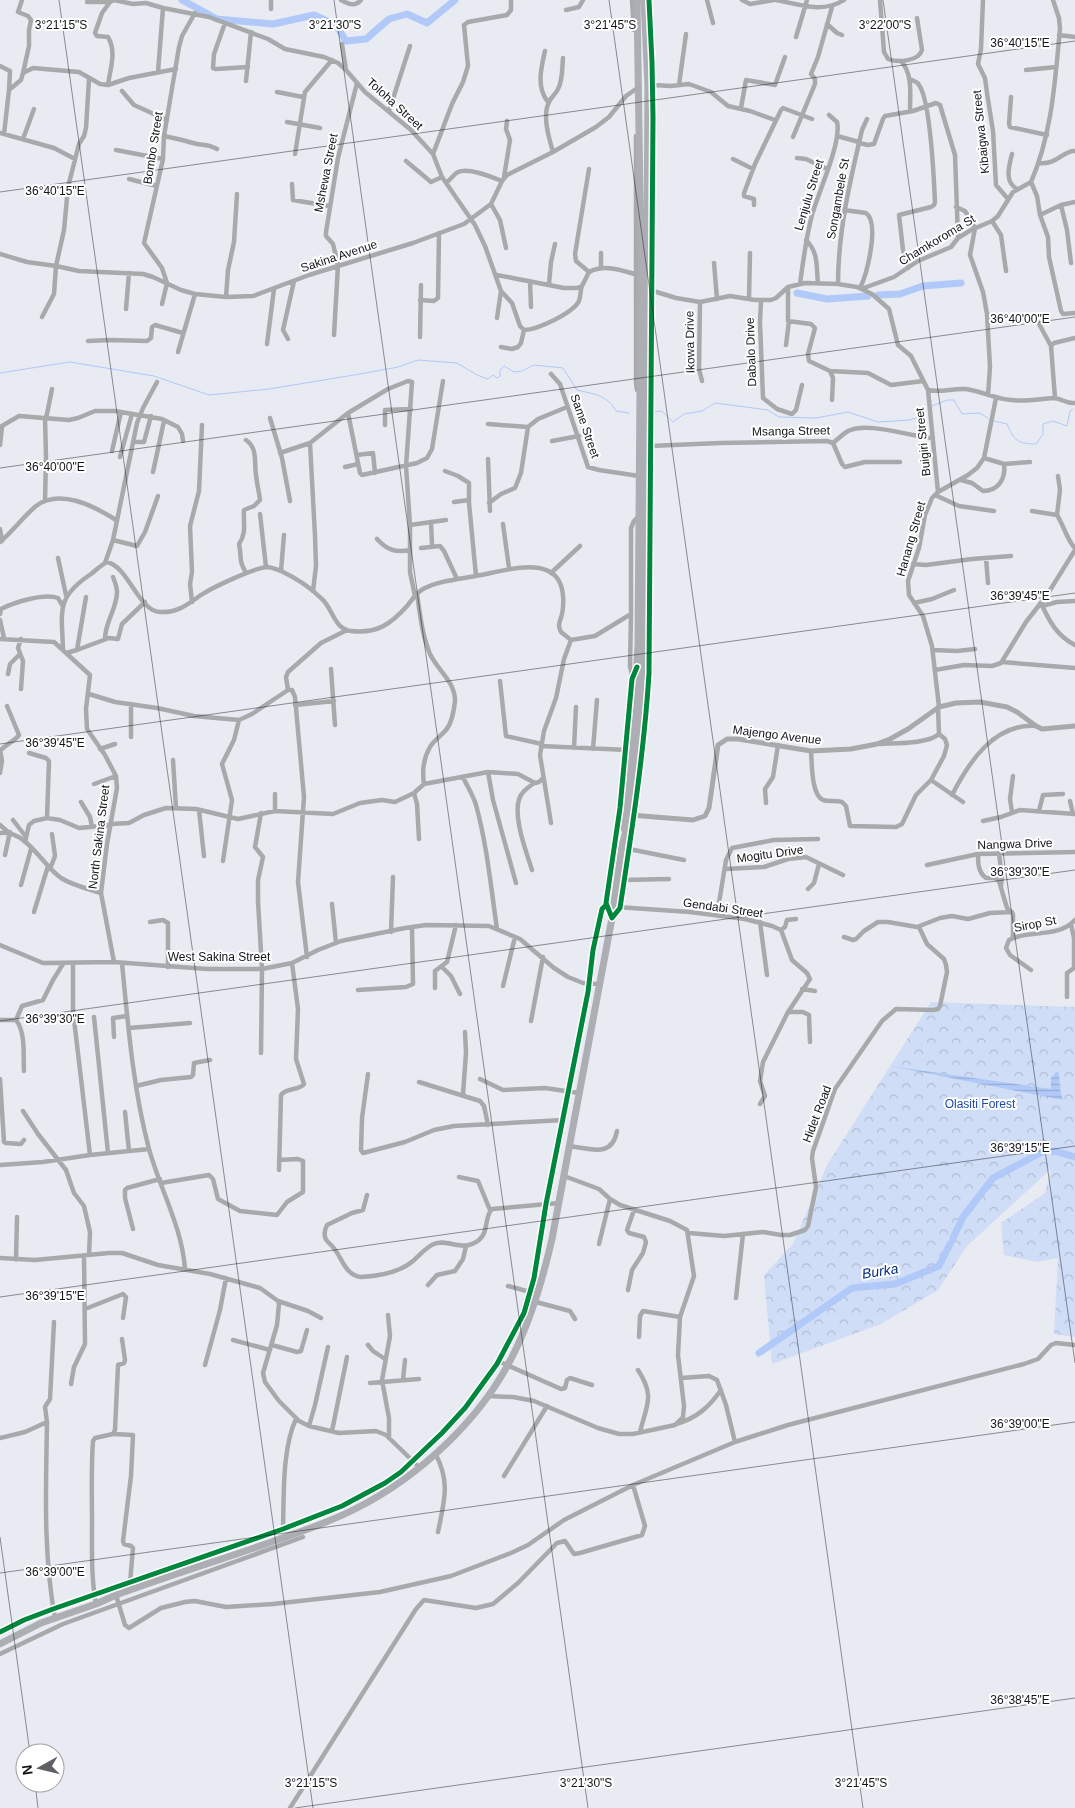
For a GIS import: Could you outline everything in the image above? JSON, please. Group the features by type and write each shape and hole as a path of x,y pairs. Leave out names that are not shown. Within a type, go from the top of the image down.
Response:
{"highway":[{"path":"625,825 635,815 644,646 649,446 643,346 637,0"},
{"path":"643,314 649,290 648,86 644,0"},
{"path":"0,1643 55,1618 96,1604 131,1589 239,1554 325,1523 379,1496 420,1468 469,1419 488,1396 507,1366 520,1340 536,1302 548,1260 598,984 626,848 625,825 629,750 638,646 639,399 643,346"}],"street":[{"path":"9,90 20,80 24,73 29,46 31,20 30,17 18,12 22,0"},
{"name":"Toloha Street","path":"87,2 110,2 114,0 133,4 146,3 195,13 251,32 268,39 279,47 332,60 346,70 357,83 411,130 433,154 442,177 472,220 497,275 501,291 512,303 520,326 524,330"},
{"path":"271,0 271,9"},
{"path":"341,0 352,4 358,3 361,0"},
{"path":"433,154 466,73 468,58 464,24 507,15 511,10 510,0"},
{"path":"566,10 579,7 583,0"},
{"path":"632,0 636,89 636,383 639,399"},
{"path":"649,0 653,85 649,290 649,446"},
{"path":"707,0 712,23"},
{"path":"742,0 751,2 775,0 806,6 832,7 844,0"},
{"path":"796,38 806,6 806,0"},
{"path":"880,0 884,52 888,59 901,61 921,54 917,18"},
{"name":"Kibaigwa Street","path":"983,0 981,48 978,64 986,84 993,130 996,185 1008,199"},
{"path":"1053,0 1059,21 1056,67 1047,135 1039,164 1031,182 1037,196 1040,215 1049,242 1049,257 1061,311 1063,314 1075,313"},
{"path":"108,85 113,52 109,38 96,35 96,30 102,13 110,2"},
{"path":"794,136 815,84 815,79 811,74 818,57 832,7"},
{"path":"158,72 163,8"},
{"name":"Bombo Street","path":"168,283 162,268 144,243 163,160 166,120 180,42 195,13"},
{"path":"224,23 214,54 213,68 234,69 248,67"},
{"path":"827,24 837,33 842,34"},
{"path":"246,81 251,32"},
{"path":"679,85 686,34"},
{"path":"1059,35 1075,37"},
{"path":"342,44 346,70"},
{"path":"389,111 410,46"},
{"path":"544,51 540,81 544,96 548,102 547,122 553,152"},
{"path":"741,108 746,80 775,85 785,57"},
{"path":"548,102 558,91 564,58"},
{"path":"295,154 303,97 313,81 332,60"},
{"path":"901,61 908,70 910,111"},
{"path":"0,66 10,71 2,134 54,148 76,159"},
{"path":"1026,70 1056,67"},
{"path":"24,73 29,69 38,68 79,72 100,84 108,85 129,78 176,69"},
{"path":"42,317 54,294 56,266 64,230 68,187 79,144 86,128 89,79"},
{"path":"908,268 899,215 931,207 935,204 926,107 920,86 917,82 909,79"},
{"name":"Mshewa Street","path":"338,265 333,244 326,236 326,232 329,206 348,113 357,83"},
{"path":"653,85 689,84 710,92 728,106 741,108 775,120"},
{"path":"446,183 461,171 475,172 503,179 603,122 626,96 636,89"},
{"path":"122,91 134,105 166,120"},
{"path":"277,92 303,97"},
{"path":"1010,97 1008,124 1010,127 1047,135"},
{"path":"830,115 837,122 837,136 868,145 874,144 885,116 937,103 942,107 954,155 958,238"},
{"path":"754,205 754,199 744,195 752,170 782,108 812,119"},
{"path":"23,139 34,109"},
{"name":"Songambele St","path":"838,284 844,210 859,142 863,127 868,119"},
{"name":"Sakina Avenue","path":"0,254 27,262 79,271 130,273 153,277 194,294 248,297 338,265 413,243 472,220 491,204 503,179 510,140 506,129 507,121"},
{"path":"287,122 320,128"},
{"path":"164,136 186,140 194,144 205,144 217,149"},
{"name":"Lenjulu Street","path":"800,284 806,240 812,214 837,136"},
{"path":"116,150 163,160"},
{"path":"1039,164 1052,163 1070,151 1075,151"},
{"path":"1012,154 1009,178 1011,185 1016,190"},
{"path":"797,158 806,158 827,169"},
{"path":"733,159 752,170"},
{"path":"406,161 431,182 442,177"},
{"path":"589,169 575,254 576,260 590,272"},
{"path":"129,179 157,186"},
{"name":"Chamkoroma St","path":"861,289 886,281 934,253 950,247 958,238 975,228 992,221 998,216 1016,190 1031,182"},
{"path":"292,184 291,198 295,201 329,206"},
{"path":"226,297 228,270 234,242 237,194"},
{"path":"1040,215 1061,205 1075,202"},
{"path":"491,204 500,220 506,248"},
{"path":"1061,205 1067,230 1071,263"},
{"path":"956,207 965,211 975,228 970,255 983,292 986,314 990,358 988,395"},
{"path":"844,210 866,213 871,219 869,263 861,289"},
{"path":"992,221 1000,235 1006,271"},
{"path":"420,300 434,301 438,298 439,233"},
{"path":"806,240 816,253 818,283"},
{"path":"549,284 555,244"},
{"path":"749,299 750,253"},
{"path":"601,254 601,268"},
{"path":"714,264 717,299"},
{"path":"334,335 338,265"},
{"path":"502,346 518,347 524,330 536,329 558,318 576,305 582,286 590,272 601,268 635,274"},
{"path":"126,309 130,273"},
{"path":"497,275 568,288 582,286"},
{"path":"530,281 531,307"},
{"path":"288,339 283,330 294,282"},
{"path":"162,304 168,283"},
{"path":"649,290 676,298 700,302 730,296 761,301 776,298 788,287 800,284 838,284 861,289 883,302 889,309 898,345 912,356 928,390 958,389 1024,402 1055,398 1075,404"},
{"path":"420,337 421,285"},
{"path":"786,345 789,321 787,318 788,287"},
{"path":"267,344 274,289"},
{"path":"497,318 501,291"},
{"path":"178,352 194,294"},
{"name":"Dabalo Drive","path":"761,301 763,398 777,409 792,414 796,410 802,385"},
{"name":"Ikowa Drive","path":"700,302 699,369 702,382"},
{"path":"789,321 814,325 815,331 808,360 830,371 868,373 892,385 923,381"},
{"path":"1038,322 1051,346 1055,398"},
{"path":"88,341 146,341 151,338 152,327 155,325 182,333"},
{"path":"1051,346 1054,343 1075,338"},
{"path":"830,371 833,378 832,400"},
{"name":"Same Street","path":"552,374 560,384 588,467 639,476"},
{"path":"280,453 310,443 348,413 388,389 409,380 412,382 406,466 410,525 410,572 430,653 449,680 454,691 455,700 449,725 430,746 422,768 424,784"},
{"path":"348,413 360,473 362,475 375,474 416,463 429,455 432,449 444,381"},
{"path":"145,602 122,624 118,639 105,639 77,650 64,652 62,605 66,596 75,585 105,563 113,540 140,415 157,382"},
{"path":"45,501 45,418 52,389"},
{"name":"Buigiri Street","path":"928,390 936,494"},
{"path":"996,398 984,458 1004,464 1030,462"},
{"path":"489,503 501,494 515,488 520,473 528,427 538,419 567,406"},
{"path":"385,425 385,410 411,409"},
{"path":"0,446 1,427 18,416 75,420 95,411 151,416 178,427 183,441"},
{"path":"112,451 121,412"},
{"path":"120,457 132,414"},
{"path":"133,442 144,442 151,416"},
{"path":"270,418 280,453 290,501"},
{"path":"153,472 164,421"},
{"path":"488,424 528,427"},
{"path":"192,602 190,584 192,572 190,526 199,491 202,425"},
{"name":"Msanga Street","path":"649,446 786,441 827,441 833,443 849,430 863,429 898,431 924,438 933,438"},
{"path":"552,441 579,436"},
{"path":"246,440 252,445 254,452 260,500 254,506 244,510 245,530 239,544 241,552 240,561 246,573"},
{"path":"310,443 316,566 313,591"},
{"path":"833,443 845,466 865,462 900,462"},
{"path":"357,455 373,452 375,474"},
{"name":"Hanang Street","path":"931,780 947,749 945,739 939,734 933,650 925,620 909,595 908,581 919,548 928,506 936,494 961,480 976,468 984,458"},
{"path":"488,459 490,511"},
{"path":"345,467 358,464"},
{"path":"961,480 983,491 992,490 1003,478 1004,464"},
{"path":"445,471 469,483 476,576"},
{"path":"1002,662 1026,622 1042,605 1075,549 1070,543 1057,515 1060,490 1058,476"},
{"path":"936,494 959,506 994,511"},
{"path":"113,540 137,546 145,532 158,496"},
{"path":"1,541 35,507 45,501 62,498 77,501 97,508 116,520"},
{"path":"454,502 469,500"},
{"path":"1032,511 1057,515"},
{"path":"260,514 266,567"},
{"path":"613,906 629,750 633,676 630,666 632,528 634,521 639,516"},
{"path":"410,525 446,520"},
{"path":"431,522 432,545"},
{"path":"503,524 509,568"},
{"path":"0,529 1,541"},
{"path":"281,571 284,535"},
{"path":"377,539 390,550 410,550"},
{"path":"421,548 432,545 440,546 457,579"},
{"path":"551,573 580,546"},
{"path":"913,564 926,565 1011,556"},
{"path":"58,558 66,596"},
{"path":"986,558 988,583"},
{"path":"105,563 111,563 118,568 145,602 154,611 159,612 183,608 209,591 246,573 266,567 281,571 324,600 336,621 347,630"},
{"path":"307,956 298,882 304,814 302,762 293,693 288,690 286,678 288,672 321,643 347,630 366,631 388,624 398,616 416,595 436,584 509,568 540,568 559,579 563,602 558,628 564,636 571,640 595,636 631,614"},
{"path":"105,639 106,625 115,605 117,594 113,577"},
{"path":"914,602 932,599 954,590"},
{"path":"0,610 21,601 49,596 58,598 62,605"},
{"path":"77,650 86,597"},
{"path":"1042,605 1075,601"},
{"path":"1042,605 1057,632 1064,640 1075,645"},
{"path":"0,620 2,638"},
{"name":"North Sakina Street","path":"2,638 54,642 90,675 86,709 87,729 114,769 116,776 117,788 101,893 114,962"},
{"path":"21,639 18,648 23,662 21,689"},
{"path":"551,823 540,763 542,745 550,713 560,686 566,653 571,640"},
{"path":"933,650 957,651 975,649"},
{"path":"8,674 10,664 20,654"},
{"path":"935,670 964,665 992,666 1002,662 1075,668"},
{"path":"633,676 637,667"},
{"path":"332,669 336,725"},
{"path":"500,681 506,736 542,745 629,750"},
{"path":"89,694 194,716 239,720 252,714 288,690"},
{"path":"593,749 597,700"},
{"path":"295,705 334,701"},
{"name":"Majengo Avenue","path":"635,815 693,820 707,815 719,743 727,739 738,739 811,751 851,749 876,744 904,732 938,707 956,703 980,702 1000,705 1014,710 1036,726"},
{"path":"131,704 131,736"},
{"path":"0,774 2,761 0,750 19,735 7,706"},
{"path":"574,748 576,708"},
{"path":"223,861 232,808 231,792 223,773 222,764 234,740 239,720"},
{"path":"952,795 975,757 990,741 1020,727 1036,726 1048,729 1075,726"},
{"path":"876,744 924,740 934,738 939,734"},
{"path":"100,749 115,744"},
{"path":"766,803 765,789 773,777 778,745"},
{"path":"811,751 816,793 820,799 828,801 839,800 844,804 851,827 894,828 901,825 916,795 931,780 963,802"},
{"path":"30,753 46,758 49,761 47,818"},
{"path":"172,760 176,808"},
{"path":"26,840 27,829 32,822 47,818 60,820 79,828 126,824 166,808 200,810 230,818 244,818 275,811 304,814 338,813 355,804 382,800 395,802 414,793 424,784 488,772 518,774 527,777 534,783"},
{"path":"488,772 493,800 516,883"},
{"path":"94,784 116,776"},
{"path":"1012,812 1010,799 1013,776"},
{"path":"463,777 473,798 477,813 497,929"},
{"path":"532,870 522,834 518,804 521,794 543,778"},
{"path":"414,793 419,818 419,839"},
{"path":"275,794 275,811"},
{"path":"1039,811 1043,795 1063,794"},
{"path":"983,821 1020,810 1074,814 1070,800"},
{"path":"81,802 90,817 92,827"},
{"path":"200,810 204,856"},
{"path":"261,813 255,847 263,857 258,880 262,969 261,1053"},
{"path":"613,906 624,880 626,848 635,815"},
{"path":"14,820 31,849 62,878 101,893"},
{"path":"0,825 9,832 26,840"},
{"path":"0,833 9,832"},
{"path":"5,856 9,832"},
{"path":"34,912 49,867 55,856 52,834"},
{"path":"717,915 729,851 736,846 774,840 818,839"},
{"path":"626,848 684,860"},
{"path":"22,885 31,849"},
{"name":"Nangwa Drive","path":"927,865 978,854 1075,852"},
{"path":"999,853 1002,877 1001,886"},
{"path":"978,854 981,873 986,878 996,879 1001,886 1007,908 1012,912 1013,938"},
{"name":"Mogitu Drive","path":"725,869 764,867 795,858 810,858 843,875"},
{"path":"808,889 814,883 819,864"},
{"path":"391,932 393,877"},
{"path":"624,880 669,879"},
{"path":"332,904 336,943"},
{"path":"0,1632 53,1609 283,1529 342,1506 371,1491 400,1472 436,1440 465,1408 498,1361 524,1313 542,1238 546,1204 599,922 602,909 613,906"},
{"name":"Gendabi Street","path":"613,906 717,915 760,922 781,930"},
{"path":"844,937 856,939 864,930 881,921 919,927 940,918 952,916 968,919 990,913 1012,912"},
{"path":"760,1104 764,1096 760,1084 760,1072 772,1041 802,989 809,982 809,977 792,960 781,930 785,927 787,920 796,919"},
{"path":"150,922 163,920 168,923 168,967"},
{"path":"760,922 767,975"},
{"path":"1067,997 1067,973 1074,968 1073,922"},
{"name":"Sirop St","path":"1031,970 1016,961 1007,951 1007,942 1013,938 1054,931 1073,922"},
{"name":"West Sakina Street","path":"0,945 36,961 63,964 114,962 168,967 262,969 292,963 336,943 412,927 426,925 489,926 527,944 562,974 576,980 598,984"},
{"path":"435,988 435,971 447,962 456,925"},
{"path":"358,990 406,987 414,984 412,927"},
{"name":"Hidet Road","path":"689,1233 724,1236 768,1232 790,1235 804,1230 808,1226 816,1187 812,1158 813,1151 835,1089 876,1029 892,1012 900,1009 927,1010 939,1008 947,972 946,965 944,959 927,944 919,927"},
{"path":"503,986 515,937"},
{"path":"531,1021 543,957"},
{"path":"73,963 73,1012 90,1155"},
{"path":"122,963 136,1086 149,1149 179,1235 185,1269"},
{"path":"279,1170 281,1095 285,1090 302,1087 304,1084 296,1059 298,1008 292,963"},
{"path":"16,1020 22,1006 43,1000 63,964"},
{"path":"442,967 451,976 460,994"},
{"path":"802,989 815,991"},
{"path":"788,1012 803,1012 809,1015 810,1042"},
{"path":"114,1038 112,1018 127,1016"},
{"path":"94,1017 108,1154"},
{"path":"0,1020 16,1020"},
{"path":"16,1020 20,1025 22,1035 24,1071"},
{"path":"129,1028 190,1023"},
{"path":"463,1094 466,1053 465,1032"},
{"path":"136,1086 161,1080 191,1077 193,1075 194,1062 210,1060"},
{"path":"368,1074 362,1118 361,1150 364,1153 405,1142 440,1129 465,1124 488,1125 563,1120"},
{"path":"0,1079 4,1142 21,1144 24,1140"},
{"path":"480,1079 503,1090 545,1088 579,1093"},
{"path":"419,1082 477,1099 482,1103 488,1125"},
{"path":"23,1111 58,1159 70,1180 74,1193 86,1209 90,1232 86,1255 85,1344 74,1367 71,1384"},
{"path":"125,1112 129,1151"},
{"path":"569,1146 605,1149 614,1142 617,1131"},
{"path":"0,1165 43,1162 149,1149"},
{"path":"134,1228 125,1198 125,1190 127,1188 207,1174 213,1179 218,1199 240,1212 277,1215 287,1202 299,1196 304,1188 303,1160 279,1160"},
{"path":"564,1176 599,1189 610,1199 634,1210 681,1226 689,1233 694,1276 680,1317 678,1349 684,1413 675,1425"},
{"path":"367,1195 363,1210 352,1213 325,1228 325,1238 333,1246 343,1263 355,1276 365,1277 400,1270 430,1246 437,1243 466,1246 484,1236 490,1210 478,1181 459,1177"},
{"path":"599,1244 610,1199"},
{"path":"490,1210 558,1203"},
{"path":"628,1290 632,1270 643,1253 646,1242 644,1237 632,1234 627,1230 634,1210"},
{"path":"16,1260 17,1217"},
{"path":"736,1298 743,1234"},
{"path":"428,1285 437,1275 455,1271 464,1258 466,1246"},
{"path":"0,1258 35,1260 122,1253 158,1265 185,1269 256,1286 278,1301 308,1311 321,1318"},
{"path":"205,1365 220,1310 226,1278"},
{"path":"508,1286 530,1292"},
{"path":"85,1310 123,1294 126,1296 123,1318"},
{"path":"278,1301 279,1314 271,1348 264,1367 264,1380 274,1395 296,1419 309,1426 351,1433 376,1431 390,1438 420,1468"},
{"path":"536,1302 570,1311 575,1319"},
{"path":"640,1337 640,1316 643,1311 680,1317"},
{"path":"388,1315 390,1336 382,1382 389,1418 390,1438"},
{"path":"54,1322 50,1399 45,1407 47,1422 47,1541 55,1618"},
{"path":"233,1340 300,1352 303,1350 307,1330"},
{"path":"114,1434 118,1365 126,1360 122,1339"},
{"path":"116,1595 125,1625 130,1628 161,1608 185,1602 195,1601 223,1607 236,1607 380,1592 451,1576 511,1553 564,1520 633,1485 735,1442 788,1425 1024,1364 1038,1359 1051,1345 1056,1343 1075,1345"},
{"path":"368,1344 373,1351 385,1359"},
{"path":"309,1426 328,1347"},
{"path":"332,1431 347,1357"},
{"path":"403,1380 405,1360"},
{"path":"498,1361 562,1389 570,1378 592,1385"},
{"path":"638,1370 647,1384 649,1393 640,1432"},
{"path":"681,1378 711,1376 717,1380 735,1442"},
{"path":"370,1384 419,1378"},
{"path":"488,1396 523,1398 548,1406 613,1433 626,1435 675,1425 694,1418 714,1400 721,1390"},
{"path":"504,1476 548,1406"},
{"path":"283,1529 285,1473 290,1437 296,1419"},
{"path":"0,1438 25,1432 47,1422"},
{"path":"96,1604 94,1594 91,1474 93,1441 95,1438 114,1434 133,1435 131,1476 123,1541 124,1544 133,1548 131,1589"},
{"path":"435,1453 444,1471 446,1500 438,1532"},
{"path":"290,1808 416,1609 424,1600 476,1608 486,1607 498,1600 557,1543 565,1541 574,1554 642,1536 645,1526 633,1485"},
{"path":"0,1654 63,1624 302,1538"}],"green space":[{"name":"Olasiti Forest","path":"931,1002 1075,1007 1075,1337 1054,1334 1058,1258 1037,1262 1004,1255 1001,1223 1045,1193 1051,1169 967,1246 938,1290 881,1324 772,1364 764,1275 793,1244 827,1165"}],"water":[{"path":"890,1066 1051,1089 1051,1078 1056,1072 1059,1073 1063,1100"}],"waterway":[{"path":"182,0 217,19 273,24 314,15 336,25 346,41 366,39 389,19 407,14 427,23 455,0"},
{"path":"878,295 900,294 923,286 961,283"},
{"path":"797,293 827,299 868,296"},
{"path":"0,373 70,362 154,376 209,395 269,389 354,375 398,367 418,360 457,363 488,379 493,375 497,378 500,376 500,370 504,366 514,372 522,371 534,365 563,368 577,390 600,396 609,402 616,411 629,413"},
{"path":"932,406 947,400 954,400 962,414 980,413 988,418"},
{"path":"653,412 662,411 673,422 684,414 702,411 715,403 768,410 779,417 816,418 848,412 878,422 909,420 920,417 926,411"},
{"path":"994,421 1007,424 1014,437 1020,442 1036,444 1043,434 1043,424 1053,421 1067,426 1070,411 1073,409"},
{"path":"953,1238 963,1217 993,1178 1048,1149"},
{"name":"Burka","path":"1054,1151 1075,1157"},
{"name":"Burka","path":"759,1353 852,1288 895,1284 939,1266 950,1244"}],"cycle path":[{"path":"637,667 632,679 620,808 606,903 612,918 620,908 641,762 649,674 653,117 649,0"},
{"path":"0,1632 53,1609 283,1529 342,1506 385,1483 401,1472 465,1408 497,1364 524,1313 534,1278 546,1204 588,992 593,950 602,909 606,905"}]}
